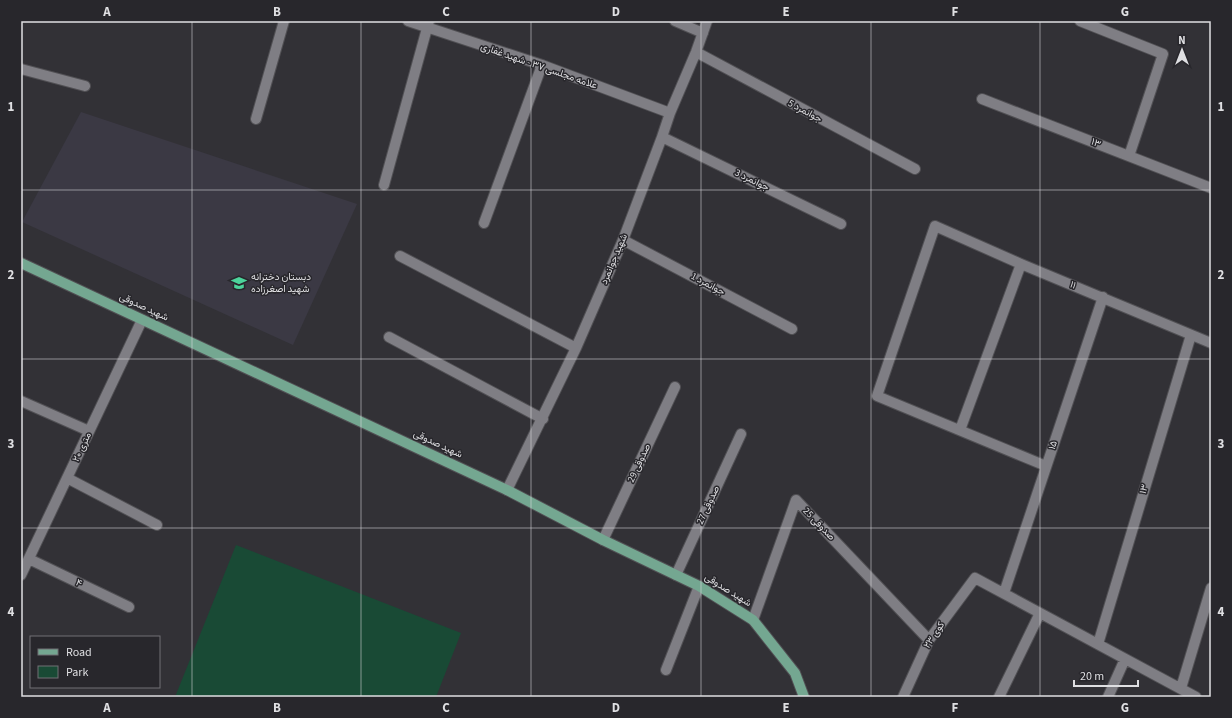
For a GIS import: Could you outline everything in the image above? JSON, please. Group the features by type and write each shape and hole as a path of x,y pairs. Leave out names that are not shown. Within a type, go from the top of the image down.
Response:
{"main road":[{"name":"شهید صدوقی","path":"21,263 507,490 603,540 699,586 753,620 795,673 804,697"}],"street":[{"path":"256,119 284,21"},
{"name":"علامه مجلسی ۳۷ - شهید غفاری","path":"408,21 428,24 670,112"},
{"path":"675,21 703,33"},
{"name":"شهید جوانمرد","path":"507,490 543,419 576,348 623,240 670,112 696,52 707,21"},
{"path":"1080,21 1162,54 1129,156"},
{"path":"384,185 428,24"},
{"name":"جوانمرد 5","path":"696,52 915,169"},
{"path":"484,223 542,66"},
{"path":"21,69 85,86"},
{"name":"۱۳","path":"982,99 1211,188"},
{"name":"جوانمرد 3","path":"662,137 841,224"},
{"name":"۱۱","path":"960,430 877,396 935,226 1021,264 1211,343"},
{"name":"جوانمرد 1","path":"623,240 792,328"},
{"path":"400,256 576,348"},
{"path":"1021,264 960,430 1046,466"},
{"name":"۱۵","path":"1004,593 1103,297"},
{"name":"۲۰ متری","path":"21,575 142,320"},
{"name":"۱۳","path":"1098,644 1191,335"},
{"path":"389,337 543,419"},
{"name":"صدوقی 29","path":"603,540 675,386"},
{"path":"21,401 89,431"},
{"name":"صدوقی 27","path":"676,575 741,434"},
{"path":"67,478 156,525"},
{"name":"صدوقی 25","path":"753,620 796,500 929,640"},
{"name":"۴","path":"29,559 130,607"},
{"name":"کوی ۲۳","path":"902,697 929,640 975,578 1004,593"},
{"path":"666,670 699,586"},
{"path":"1181,688 1211,588"},
{"path":"1004,593 1196,697"},
{"path":"1000,697 1040,613"},
{"path":"1108,697 1125,659"}],"shaded area":[{"name":"دبستان دخترانه شهید اصغرزاده","path":"81,112 357,204 293,345 22,222"}],"green space":[{"path":"236,545 461,633 436,697 175,697"}],"place":[{"name":"دبستان دخترانه شهید اصغرزاده","path":"239,283"}]}
